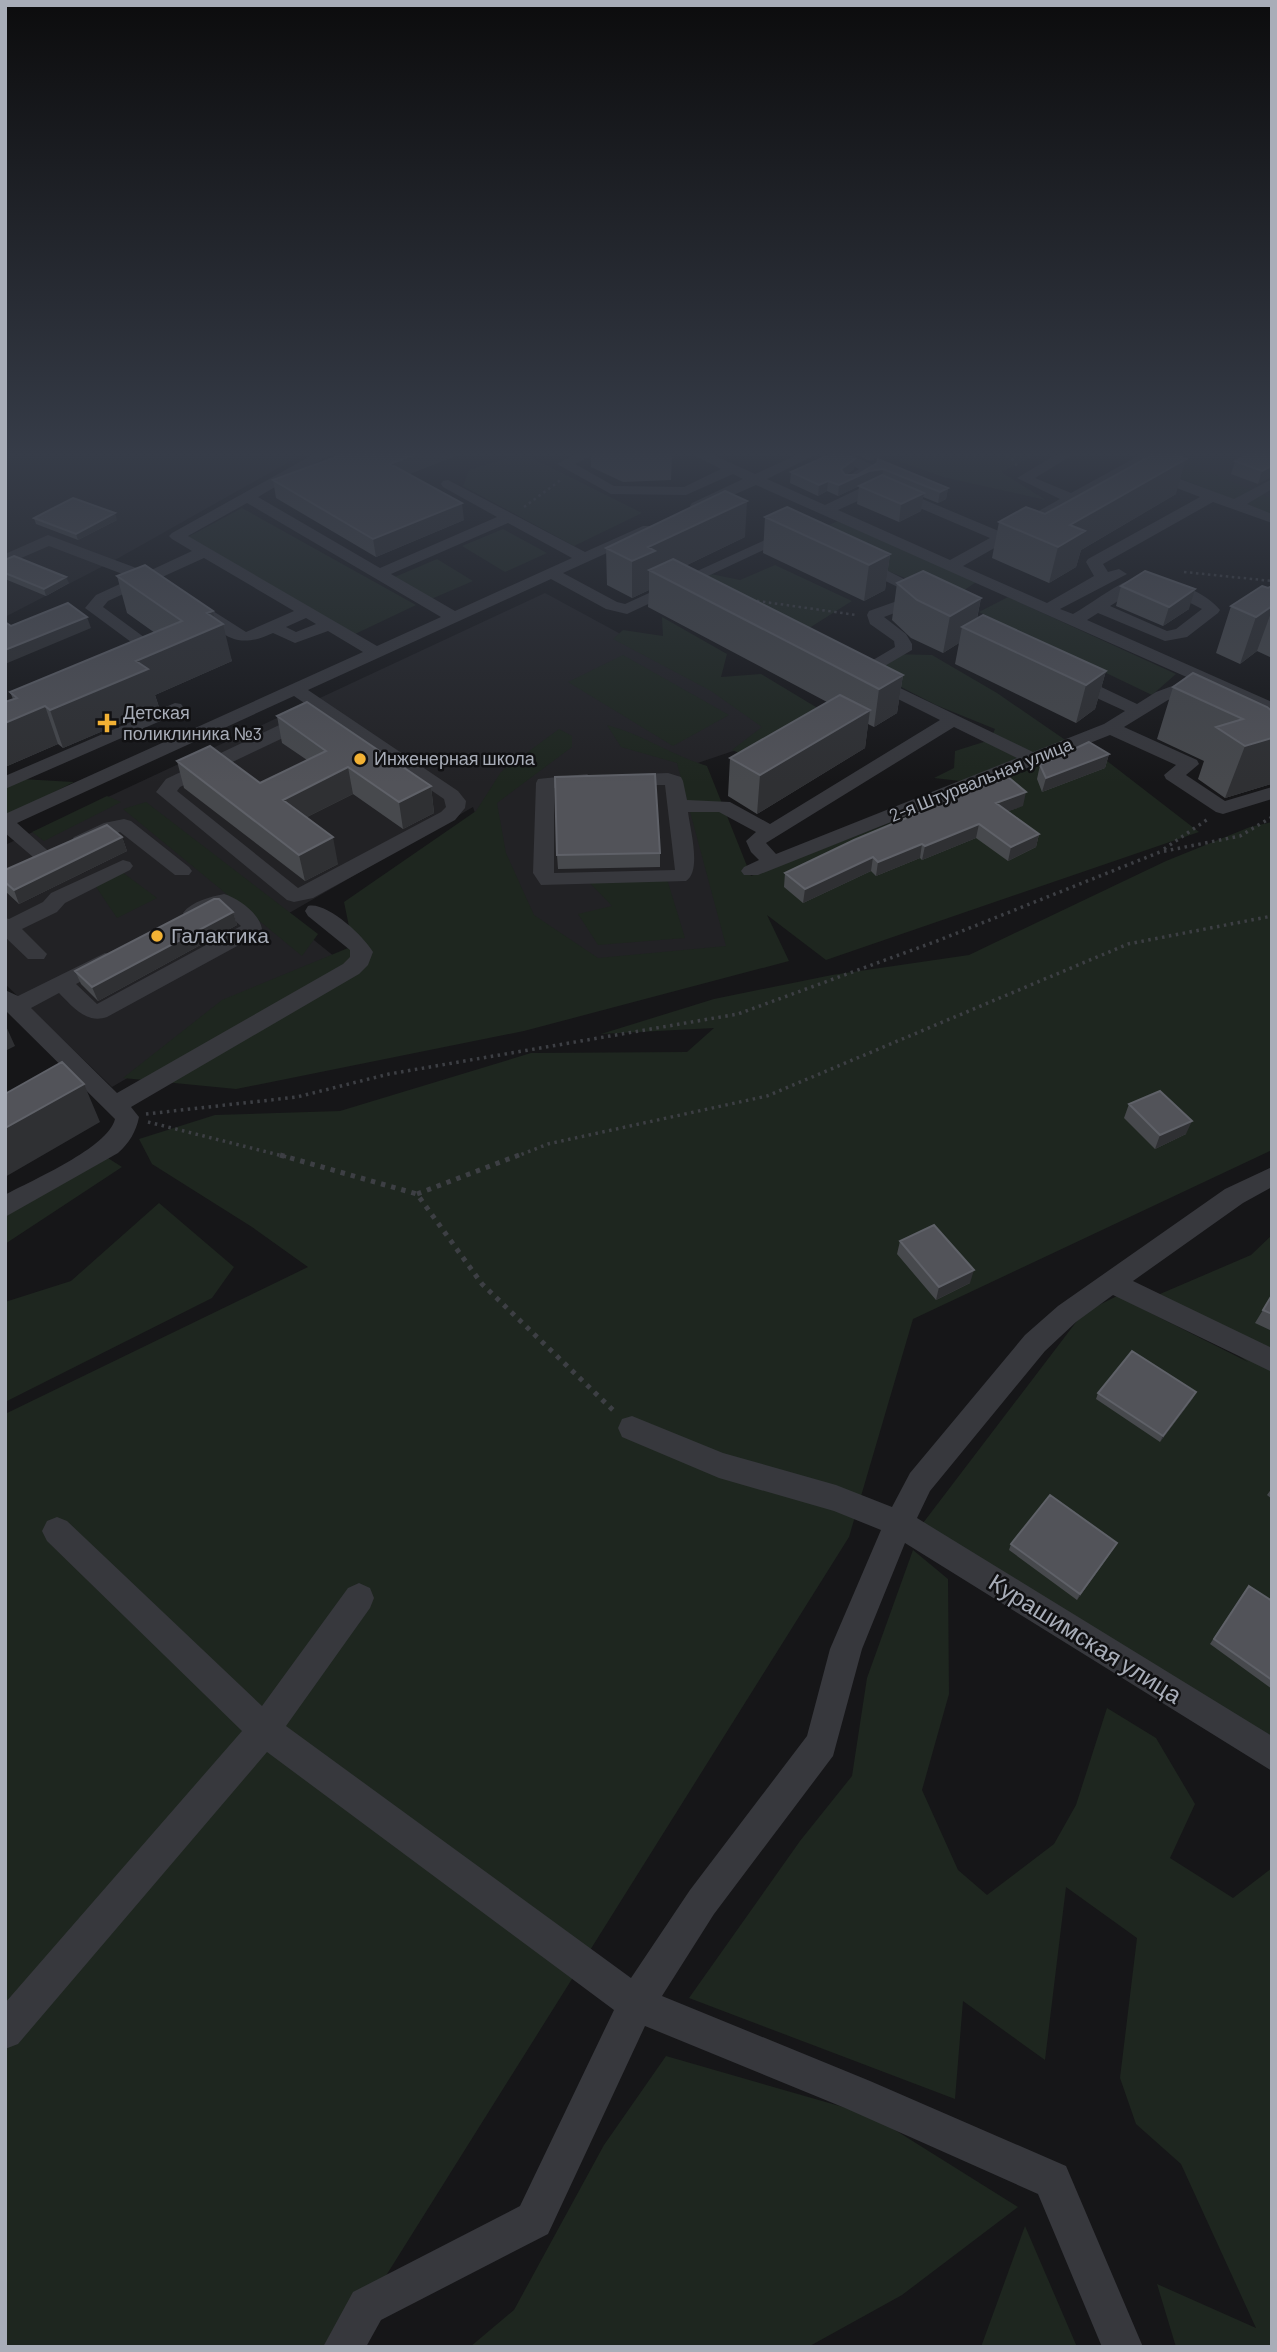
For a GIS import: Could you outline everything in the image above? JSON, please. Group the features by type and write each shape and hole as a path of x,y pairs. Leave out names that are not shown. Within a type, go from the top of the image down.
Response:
{"street":[{"path":"112,564 147,577 178,594 243,638 306,612"},
{"path":"133,664 158,654 93,608 102,597 177,564"},
{"path":"224,564 376,652"},
{"path":"361,564 454,617"},
{"path":"379,574 402,564"},
{"path":"46,858 5,822 571,564"},
{"path":"551,573 612,606 627,609 729,564"},
{"path":"861,564 933,598 891,608 875,617 900,638 904,644 903,650 854,670 1033,760"},
{"path":"946,564 1272,709"},
{"path":"951,566 955,564"},
{"path":"1095,564 1103,578"},
{"path":"1048,610 1103,578 1146,567"},
{"path":"581,589 603,578"},
{"path":"1074,621 1097,607 1135,584 1152,581 1205,602 1212,610 1181,633 1165,636 1097,607"},
{"path":"685,583 708,594"},
{"path":"970,595 990,583"},
{"path":"1164,661 1224,621"},
{"path":"273,627 295,638 329,625"},
{"path":"1050,670 1139,711"},
{"name":"2-я Штурвальная улица","path":"751,871 1110,728 1162,696 1206,680"},
{"path":"295,689 327,710 451,795 456,801 455,808 448,816 306,893 294,895 166,792 173,783 327,710"},
{"path":"1162,696 1186,709"},
{"path":"5,783 175,708"},
{"path":"773,862 756,845 759,839 953,720"},
{"path":"1110,728 1190,764 1173,775 1223,808 1272,793"},
{"path":"123,731 152,754"},
{"path":"668,779 674,781 677,787 678,806 685,868 684,873 679,876 554,880 545,877 544,787 548,782 668,779"},
{"path":"678,806 723,806 770,832"},
{"path":"5,878 111,827 124,825 182,871"},
{"path":"36,954 7,927 50,907 58,898 123,866"},
{"path":"61,983 90,1010 99,1012 247,933 253,925 224,901 213,903 178,921"},
{"path":"121,1111 351,969 360,960 362,952 358,945 315,911"},
{"path":"5,1207 105,1150 118,1140 126,1128 121,1111 10,1003 61,983 120,952"},
{"path":"62,1090 85,1076"},
{"path":"344,2347 367,2306 534,2220 636,2004 702,1902 821,1744 846,1649 899,1523 920,1482 1035,1343 1067,1314 1234,1196 1272,1176"},
{"path":"1111,1282 1272,1362"},
{"name":"Курашимская улица","path":"632,1428 719,1465 836,1498 899,1523 1272,1755"},
{"path":"57,1531 264,1730 636,2004 857,2094 1052,2180 1123,2347"},
{"path":"5,2031 264,1730 359,1598"}],"path":[{"path":"708,594 875,617"},
{"path":"121,1111 297,1097 389,1074 738,1014 937,941 1160,852 1240,836 1272,817"},
{"path":"1160,852 1200,825"},
{"path":"121,1111 417,1194 548,1144 767,1096 1128,944 1272,916"},
{"path":"417,1194 482,1284 632,1428"}],"shaded area":[{"path":"5,564 108,564 5,617"},
{"path":"230,564 342,564 416,605 353,635"},
{"path":"426,564 445,564 473,581 429,600 390,579"},
{"path":"491,564 523,564 505,572"},
{"path":"871,564 935,564 976,582 953,598"},
{"path":"775,565 852,601 806,630 701,580 711,574 740,580"},
{"path":"545,593 783,722 742,748 680,769 750,954 540,1017 473,807 284,916 335,957 112,1087 5,984 5,845"},
{"path":"1008,597 1176,674 1152,695 979,612"},
{"path":"662,617 727,654 721,677 761,674 849,727 767,765 732,750 762,727 711,691 613,639 623,630 663,636"},
{"path":"889,654 932,655 997,693 1077,748 969,782 934,778 954,768 955,751 990,740 995,729 936,705 876,674"},
{"path":"623,655 729,715 673,746 568,682"},
{"path":"607,725 707,766 751,876 1089,747 1199,832 826,960 767,915 789,961 524,1031 236,1089 123,1078 222,1000 353,946 344,902 476,811 501,772 559,729 572,736 572,747 497,803 506,853 534,915 598,958 726,946 677,763 621,747"},
{"path":"21,779 74,782 5,817 5,786"},
{"path":"107,796 121,802 44,841 32,832"},
{"path":"146,802 318,934 302,956 123,809"},
{"path":"1272,822 1272,1150 913,1319 849,1537 367,2306 338,2347 5,2347 5,1414 308,1267 252,1227 152,1164 139,1139 215,1115 340,1111 531,1053 687,1052 714,1028 601,1034 714,999 832,975 969,955 1166,861 1250,827"},
{"path":"114,866 157,898 117,918 90,878"},
{"path":"667,879 685,938 598,945 578,914 612,906 588,881"},
{"path":"100,1153 122,1167 5,1244 5,1209"},
{"path":"159,1203 234,1267 212,1298 5,1402 5,1302 71,1281"},
{"path":"1272,1235 1272,1744 920,1527 1083,1313 1117,1296 1248,1362 1153,1297 1251,1255"},
{"path":"913,1550 948,1579 949,1694 922,1790 958,1870 987,1895 1054,1844 1076,1805 1107,1708 1156,1738 1195,1804 1170,1858 1233,1898 1272,1868 1272,2347 1176,2347 1157,2284 1256,2328 1181,2164 1136,2124 1120,2078 1137,1938 1066,1887 1045,2060 963,2001 955,2099 689,1998 800,1841 852,1776 867,1678"},
{"path":"666,2056 871,2115 1018,2207 902,2295 808,2347 470,2347 514,2310 604,2145"},
{"path":"1025,2226 1077,2347 981,2347"}],"building":[{"path":"5,564 33,564 66,577 44,589 5,573"},
{"path":"663,564 682,564 903,675 879,689 649,570"},
{"path":"145,565 213,611 207,613 223,624 136,661 148,669 50,710 45,706 5,723 5,702 17,698 10,692 182,621 117,576"},
{"path":"923,571 981,598 950,616 917,600 897,583"},
{"path":"1145,571 1195,589 1169,607 1121,586"},
{"path":"1262,586 1272,586 1272,606 1256,617 1231,606"},
{"path":"68,603 87,617 5,650 5,622 11,626"},
{"path":"983,615 1106,671 1086,685 962,627"},
{"path":"1193,673 1272,711 1272,738 1245,746 1216,727 1243,719 1173,687"},
{"path":"840,695 870,710 760,775 730,758"},
{"path":"307,702 431,786 399,802 348,767 283,800 333,837 299,855 177,761 210,746 260,783 326,751 277,716"},
{"path":"1089,742 1109,754 1046,778 1040,765"},
{"path":"655,774 660,853 557,855 555,777"},
{"path":"1007,776 1026,792 996,803 1039,834 1011,847 979,824 878,862 873,857 805,889 785,873 854,840"},
{"path":"107,825 122,837 14,890 5,882 5,870"},
{"path":"214,899 219,899 233,912 92,987 75,971"},
{"path":"62,1062 84,1084 5,1128 5,1094"},
{"path":"1160,1091 1192,1121 1160,1135 1129,1104"},
{"path":"934,1225 974,1270 939,1287 900,1241"},
{"path":"1272,1295 1272,1314 1263,1310"},
{"path":"1132,1351 1196,1392 1163,1436 1098,1393"},
{"path":"1050,1495 1117,1543 1080,1594 1011,1544"},
{"path":"1249,1586 1272,1601 1272,1680 1214,1639"}],"place":[{"name":"Детская поликлиника №3","path":"107,723"},
{"name":"Инженерная школа","path":"360,759"},
{"name":"Галактика","path":"157,936"}]}
